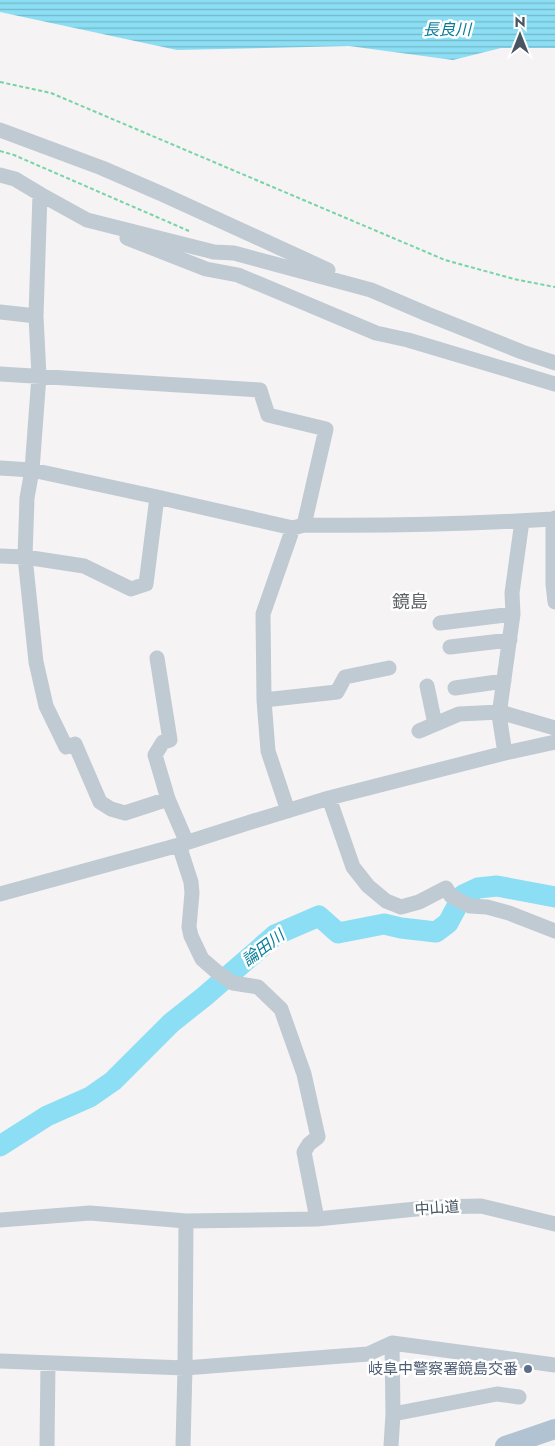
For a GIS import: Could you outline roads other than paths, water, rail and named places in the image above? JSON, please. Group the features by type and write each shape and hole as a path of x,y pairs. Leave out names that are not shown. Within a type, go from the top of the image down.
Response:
{"main road":[{"path":"505,1446 555,1429"}],"street":[{"path":"0,130 102,168 282,248 360,286 426,314 555,363"},
{"path":"0,175 15,179 87,220 214,252 234,253 360,286"},
{"path":"40,194 36,316 39,376 32,470 27,498 25,557 38,670 46,706 66,747 75,744 100,802 112,809 128,813 168,799"},
{"path":"105,224 118,235 206,269 238,275 376,333 408,340 555,384"},
{"path":"0,312 36,316"},
{"path":"0,374 260,390 268,415 326,429 298,527 263,614 264,700 268,751 288,811"},
{"path":"0,468 32,470 298,527 380,526 522,521 554,518 555,602"},
{"path":"0,556 25,557 84,566 131,588 146,584 158,496"},
{"path":"505,753 500,712 514,614 512,593 522,521"},
{"path":"440,623 514,614"},
{"path":"450,647 510,640"},
{"path":"157,658 170,740 163,742 155,755 183,844 192,893 189,927 191,936 202,959 217,972 233,982 258,987 281,1009 304,1074 318,1137 308,1144 304,1152 317,1219"},
{"path":"264,700 337,692 345,677 389,668"},
{"path":"455,688 504,681"},
{"path":"427,686 435,724"},
{"path":"419,731 460,714 500,712 555,728"},
{"path":"0,894 183,844 329,798 555,742"},
{"path":"329,798 354,867 368,886 386,901 401,907 419,902 446,888 451,896 470,906 495,909 555,931"},
{"name":"中山道","path":"186,1221 317,1219 436,1207 481,1206 555,1224"},
{"path":"0,1220 90,1213 186,1221 186,1368 183,1446"},
{"path":"391,1446 392,1343"},
{"path":"0,1361 186,1368 368,1354 392,1343 555,1366"},
{"path":"47,1446 48,1363"},
{"path":"392,1414 497,1394 519,1397"}],"water":[{"name":"長良川","path":"0,0 555,0 555,48 501,48 453,60 349,46 177,50 0,12"}],"waterway":[{"name":"論田川","path":"0,1146 47,1116 90,1097 113,1081 171,1023 275,935 319,916 338,933 384,924 436,932 448,923 463,895 478,888 497,886 555,897"}],"place":[{"name":"岐阜中警察署鏡島交番","path":"528,1369"}],"district":[{"name":"鏡島","path":"410,602"}]}
